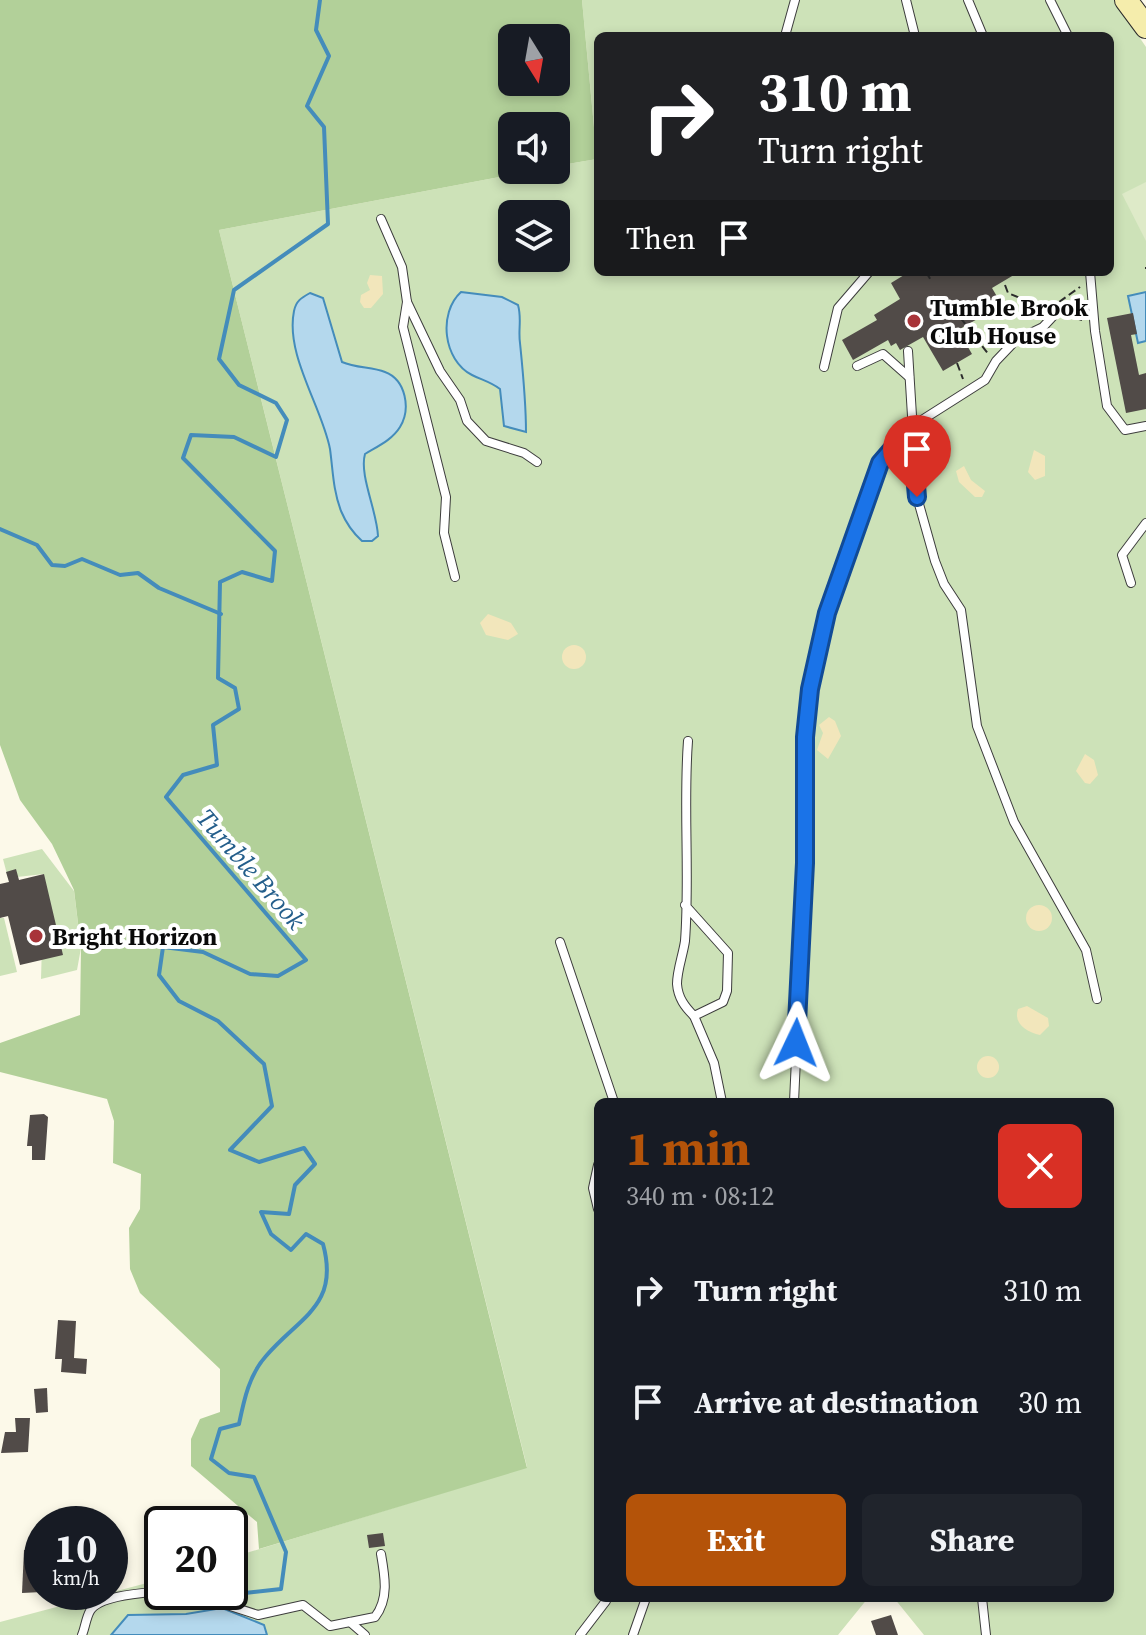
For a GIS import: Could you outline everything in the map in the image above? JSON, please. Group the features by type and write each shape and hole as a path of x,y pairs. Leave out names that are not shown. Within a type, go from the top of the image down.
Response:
{"main road":[{"path":"1126,0 1146,27"}],"lane":[{"path":"786,32 795,0"},
{"path":"906,0 914,32"},
{"path":"968,0 981,32"},
{"path":"1050,0 1066,32"},
{"path":"381,219 402,267 407,302 403,327 446,497 444,533 455,577"},
{"path":"824,367 838,308 866,276"},
{"path":"1090,276 1107,406 1125,430 1146,429"},
{"path":"407,302 440,371 460,400 467,421 486,441 524,453 537,462"},
{"path":"794,1098 805,863 805,737 810,689 827,613 880,463 911,427 985,380 996,361 1016,340 1043,327 1056,313"},
{"path":"908,351 917,497 935,561 944,584 961,610 977,726 1014,822 1086,950 1097,999"},
{"path":"857,366 883,354 909,377"},
{"path":"1131,583 1122,555 1146,523"},
{"path":"688,741 685,941 677,985 682,1004 694,1016 714,1063 721,1098"},
{"path":"685,905 728,953 727,991 723,1002 694,1016"},
{"path":"560,942 613,1098"},
{"path":"241,1610 258,1615 303,1605 330,1626 375,1617 384,1606 386,1585 381,1554"},
{"path":"82,1635 90,1610 97,1604 121,1596 144,1593"},
{"path":"580,1635 605,1602"},
{"path":"633,1635 645,1602"},
{"path":"982,1602 986,1635"},
{"path":"350,1622 365,1635"}],"path":[{"path":"928,276 932,282"},
{"path":"1059,302 1090,276"},
{"path":"953,308 990,356"},
{"path":"957,363 968,391"}],"green space":[{"path":"0,0 582,0 594,127 594,160 570,164 570,112 498,112 498,177 219,230 527,1468 259,1549 257,1522 248,1514 248,1506 238,1506 191,1466 191,1439 200,1419 220,1412 220,1369 140,1293 130,1269 129,1228 140,1209 141,1174 113,1163 114,1121 107,1099 0,1072 0,1043 80,1015 81,948 74,890 52,844 20,800 0,745"},
{"path":"582,0 1114,0 1146,47 1146,1635 924,1635 897,1602 1114,1602 1114,1098 594,1098 594,1602 865,1602 838,1635 0,1635 0,1622 45,1610 128,1610 128,1588 144,1584 144,1610 248,1610 248,1552 527,1467 219,230 498,177 498,184 570,184 570,164 594,160 594,276 1114,276 1114,32 594,32 594,127"},
{"path":"1146,182 1146,241 1122,194"},
{"path":"42,849 74,891 81,948 77,970 41,979 44,874 8,878 3,859"},
{"path":"0,918 4,918 17,972 0,976"}],"sand":[{"path":"370,275 382,276 383,294 371,308 364,308 360,302 361,295 370,290 367,283"},
{"path":"1034,450 1045,456 1045,476 1035,480 1028,472"},
{"path":"964,466 971,480 985,491 982,497 975,497 959,482 956,471"},
{"path":"488,614 511,623 518,634 508,640 486,635 480,623"},
{"path":"574,645 582,649 586,657 582,665 574,669 566,665 562,657 566,649"},
{"path":"829,717 835,721 841,736 828,759 817,750 823,733 819,725"},
{"path":"1085,754 1094,760 1098,775 1090,784 1085,783 1076,771"},
{"path":"1039,905 1048,909 1052,918 1048,927 1039,931 1030,927 1026,918 1030,909"},
{"path":"1027,1006 1048,1018 1049,1026 1040,1035 1019,1023 1018,1009"},
{"path":"984,1056 992,1056 999,1067 992,1078 984,1078 977,1071 977,1063"}],"water":[{"path":"461,292 502,297 518,305 526,432 504,426 500,389 472,375 455,359 447,336 447,324 449,312"},
{"path":"1146,292 1146,341 1138,343 1128,296"},
{"path":"310,293 323,298 342,362 392,376 402,388 406,404 397,432 365,454 364,472 378,536 372,541 358,538 341,511 326,433 299,363 293,328 295,308 299,300"},
{"path":"227,1610 264,1625 267,1635 111,1635 128,1615"}],"building":[{"name":"Tumble Brook Club House","path":"902,276 1012,276 992,288 1002,305 958,330 972,354 943,371 923,337 900,350 896,343 891,346 888,340 853,360 842,340 877,320 874,315 900,299 891,283"},
{"path":"1133,313 1137,334 1131,335 1139,375 1146,373 1146,409 1126,413 1107,318"},
{"name":"Bright Horizon","path":"16,869 19,880 44,874 63,955 20,965 8,916 0,918 0,884 9,882 6,872"},
{"path":"44,1114 48,1117 45,1160 32,1160 32,1146 27,1146 30,1115"},
{"path":"58,1320 76,1321 74,1358 87,1359 86,1374 61,1372 62,1359 55,1359"},
{"path":"47,1388 48,1412 36,1413 34,1389"},
{"path":"15,1418 30,1418 28,1452 1,1453 5,1432 16,1432"},
{"path":"383,1533 385,1546 369,1548 367,1535"},
{"path":"24,1550 24,1593 22,1593"},
{"path":"891,1615 898,1635 876,1635 871,1621"}],"waterway":[{"name":"Tumble Brook","path":"248,1593 281,1589 286,1552 254,1477 229,1473 211,1459 220,1429 239,1424 248,1388 260,1363 313,1309 326,1282 323,1244 306,1234 291,1250 271,1234 261,1212 289,1214 295,1185 315,1164 304,1148 259,1162 230,1150 272,1106 264,1064 218,1021 179,1001 159,975 163,947 203,952 250,974 278,976 306,960 166,797 183,775 217,765 213,725 239,709 235,688 218,678 220,582 242,572 272,581 275,551 183,458 191,435 234,437 276,457 287,420 276,403 239,385 219,359 234,290 328,224 324,127 307,106 329,56 316,30 320,0"},
{"path":"0,529 37,545 52,565 65,566 82,559 120,575 138,573 159,588 221,614"}],"place":[{"name":"Tumble Brook Club House","path":"914,321"},
{"name":"Bright Horizon","path":"36,936"}],"route":[{"path":"796,1043 805,863 805,737 810,689 827,613 880,463 911,427 917,497"}]}
